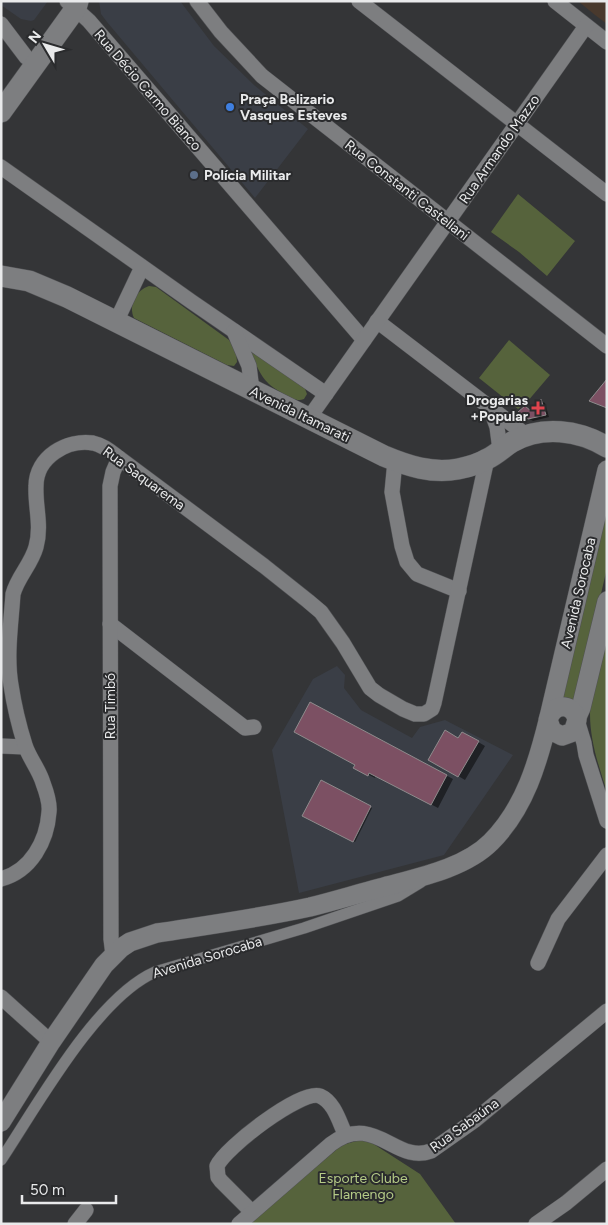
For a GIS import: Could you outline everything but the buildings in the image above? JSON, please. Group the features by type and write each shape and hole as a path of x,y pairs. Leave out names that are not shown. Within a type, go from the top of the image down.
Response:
{"main road":[{"path":"1,112 31,61 72,3"},
{"path":"1,91 31,61"},
{"name":"Avenida Itamarati","path":"1,276 47,288 395,461 427,470 457,469 494,455 526,435 542,432 570,432 585,436 607,447"}],"street":[{"name":"Rua Constanti Castellani","path":"197,1 241,56 262,76 607,346"},
{"path":"359,1 607,194"},
{"path":"555,1 607,42"},
{"name":"Rua Décio Carmo Bianco","path":"72,3 364,340"},
{"path":"1,24 31,61"},
{"name":"Rua Armando Mazzo","path":"309,418 586,26"},
{"path":"1,167 326,394"},
{"path":"116,322 142,267"},
{"path":"377,321 526,435"},
{"path":"234,330 248,366 252,390"},
{"path":"395,461 392,492 402,546 407,562 418,574 459,592 494,455 497,426 490,408"},
{"name":"Rua Saquarema","path":"1,879 6,878 23,867 36,856 44,836 49,811 43,781 25,747 8,670 14,594 9,582 29,565 36,547 39,528 37,476 44,462 61,448 83,442 102,446 264,566 321,612 343,643 370,688 403,709 415,714 429,712 434,703 459,592"},
{"name":"Rua Timbó","path":"113,955 111,939 110,486 112,472 119,458"},
{"name":"Avenida Sorocaba","path":"1,1122 96,975 113,955 125,945 145,936 312,906 430,874 462,861 489,844 500,832 523,799 537,759 549,718 607,470"},
{"path":"564,736 573,732 581,708 607,601"},
{"path":"110,624 245,728 254,727"},
{"path":"586,756 577,744 552,731 549,718 553,710 564,706 571,709 577,719 586,756 607,821"},
{"name":"Avenida Sorocaba","path":"537,759 551,742 564,736"},
{"path":"1,746 25,747"},
{"path":"538,963 558,920 607,855"},
{"name":"Avenida Sorocaba","path":"1,1160 71,1055 98,1020 133,983 155,972 304,928 398,896 418,885 430,874"},
{"path":"1,997 51,1042"},
{"name":"Rua Sabaúna","path":"345,1134 364,1134 379,1137 414,1154 423,1154 431,1151 475,1120 607,1011"},
{"path":"238,1224 251,1211 345,1134 331,1105 320,1097 315,1096 272,1116 228,1151 217,1166 218,1177 251,1211"},
{"path":"536,1224 566,1203 607,1169"},
{"path":"74,1224 86,1210"}],"shaded area":[{"path":"1,1 48,1 34,20 31,21 21,19 1,5"},
{"name":"Praça Belizario Vasques Esteves","path":"99,1 180,1 214,46 254,85 308,129 255,198 107,22 101,14"},
{"path":"578,1 607,1 607,24 595,15"},
{"path":"337,666 345,675 344,688 361,710 412,738 420,727 445,720 513,755 444,855 299,893 272,750 313,679"}],"green space":[{"path":"518,194 575,241 547,276 519,252 491,232"},
{"path":"149,286 156,287 229,340 236,351 237,362 234,366 227,365 134,318 132,308 134,299 140,291"},
{"path":"509,340 550,375 527,402 518,409 479,378"},
{"path":"253,351 305,389 307,394 304,399 293,398 272,387 261,374 251,354"},
{"path":"607,498 607,568 575,705 559,702"},
{"path":"607,631 607,792 593,744 590,724 590,703"},
{"name":"Esporte Clube Flamengo","path":"360,1140 372,1143 420,1174 456,1224 248,1224 342,1145"}],"place":[{"name":"Praça Belizario Vasques Esteves","path":"230,107"},
{"name":"Polícia Militar","path":"194,175"},
{"name":"Drogarias +Popular","path":"538,408"}]}
